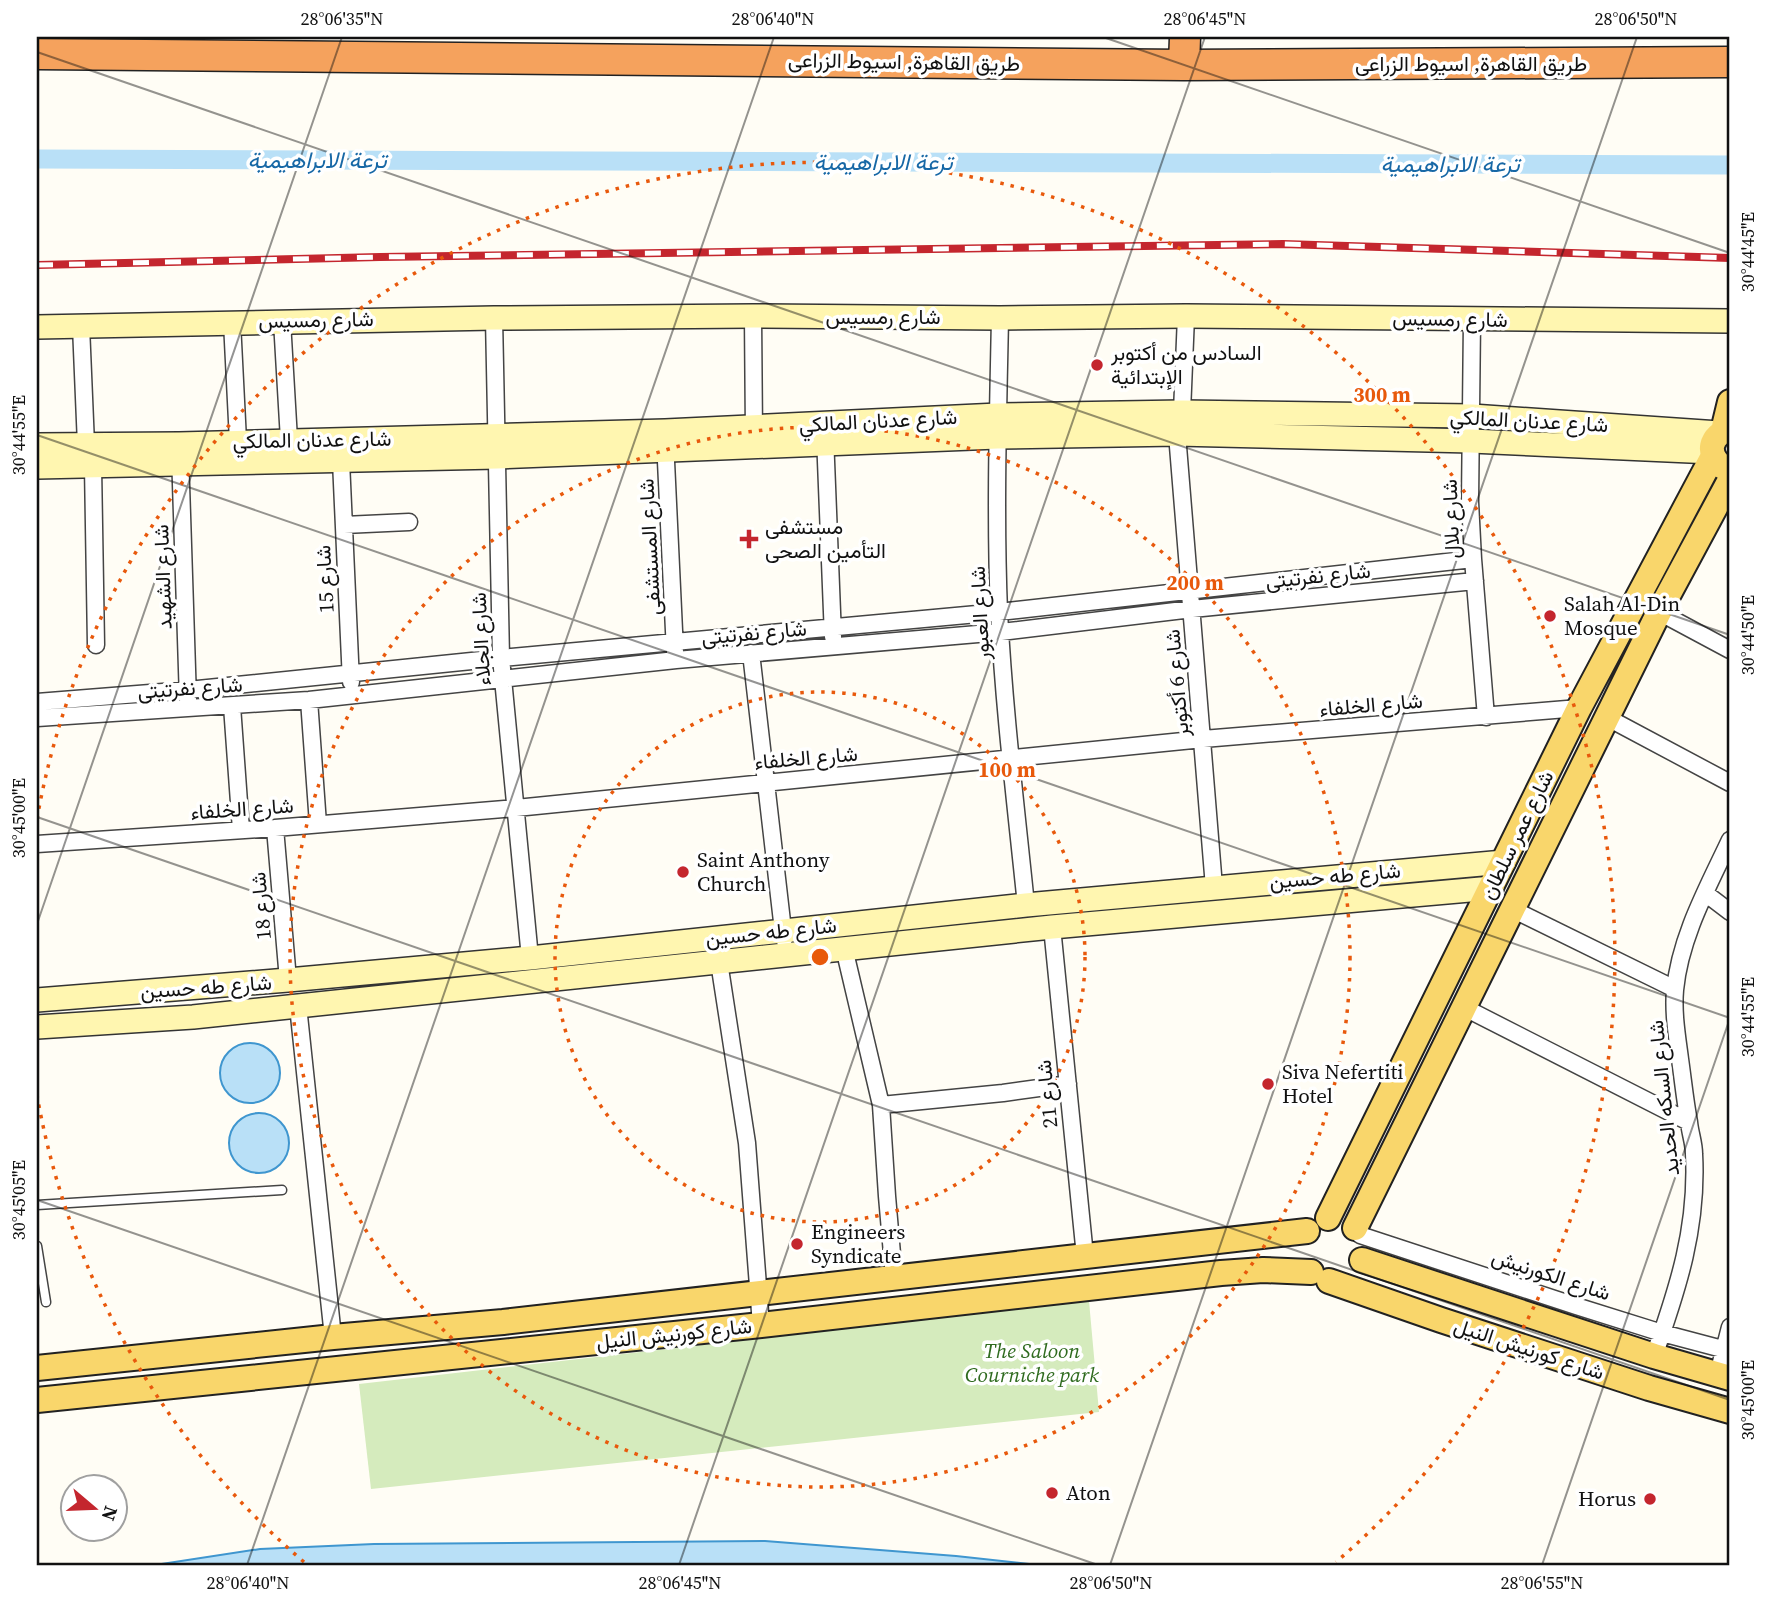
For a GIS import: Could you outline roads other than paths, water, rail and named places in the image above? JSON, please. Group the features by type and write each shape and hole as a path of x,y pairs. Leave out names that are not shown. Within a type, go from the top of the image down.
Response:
{"highway":[{"name":"طريق القاهرة, اسيوط الزراعى","path":"37,54 158,46 1185,51 1730,62"}],"main road":[{"name":"شارع رمسيس","path":"37,327 494,317 753,316 1186,316 1730,321"},
{"path":"1724,457 1730,402"},
{"name":"شارع عدنان المالكي","path":"180,454 238,441 497,446 998,426 1472,416 1724,457"},
{"name":"شارع عدنان المالكي","path":"1180,423 1724,457"},
{"name":"شارع عدنان المالكي","path":"37,445 89,456"},
{"name":"شارع عدنان المالكي","path":"37,467 89,456 180,454 341,461 497,446"},
{"name":"شارع عمر سلطان","path":"1357,1231 1463,1007 1659,612 1724,457"},
{"name":"شارع عمر سلطان","path":"1318,1225 1492,888 1579,708 1724,457"},
{"name":"شارع طه حسين","path":"37,1000 530,958 1026,905 1504,862"},
{"path":"1462,866 1470,873 1471,878 1471,883 1465,890"},
{"name":"شارع طه حسين","path":"37,1027 193,1017 1052,927 1492,888"},
{"path":"1340,1219 1351,1224 1357,1231 1363,1243 1362,1260 1352,1274 1345,1278 1320,1277 1306,1267 1301,1252 1303,1237 1318,1225 1340,1219"},
{"name":"شارع كورنيش النيل","path":"37,1368 503,1322 1085,1256 1318,1225"},
{"name":"شارع كورنيش النيل","path":"1362,1260 1658,1344 1724,1376"},
{"name":"شارع كورنيش النيل","path":"37,1400 1263,1270 1320,1277 1441,1320 1730,1412"}],"street":[{"path":"753,316 754,437"},
{"name":"شارع 6 أكتوبر","path":"1186,316 1180,423 1190,590 1214,887"},
{"name":"شارع الجلاء","path":"494,317 501,658 530,958"},
{"name":"شارع العبور","path":"1000,318 999,612 1010,760 1026,905"},
{"name":"شارع بلال","path":"1472,320 1470,502 1486,717"},
{"path":"282,321 289,440"},
{"path":"232,322 238,441"},
{"path":"81,326 96,645"},
{"path":"825,434 833,647"},
{"name":"شارع المستشفى","path":"666,441 676,660"},
{"name":"شارع الشهيد","path":"180,454 189,709"},
{"name":"شارع 15","path":"341,461 352,696"},
{"path":"344,525 409,522"},
{"name":"شارع نفرتيتى","path":"37,702 188,690 999,612 1473,559"},
{"name":"شارع نفرتيتى","path":"37,718 309,701 676,660 1001,632 1192,609 1475,581"},
{"path":"1659,612 1730,650"},
{"path":"751,653 786,954"},
{"path":"309,701 318,824"},
{"path":"232,706 241,830"},
{"name":"شارع الخلفاء","path":"37,844 516,808 1203,740 1579,708"},
{"path":"1608,718 1730,783"},
{"name":"شارع 18","path":"275,828 288,980"},
{"name":"شارع السكه الحديد","path":"1658,1344 1686,1258 1695,1187 1694,1151 1675,1024 1675,989 1690,932 1730,841"},
{"path":"1705,893 1730,912"},
{"path":"1512,909 1675,989"},
{"name":"شارع 21","path":"1052,927 1085,1256"},
{"path":"844,948 881,1105 894,1277"},
{"path":"719,962 747,1143 761,1325"},
{"path":"298,1006 333,1337"},
{"path":"1463,1007 1689,1122"},
{"path":"881,1105 1068,1084"},
{"name":"شارع الكورنيش","path":"1357,1231 1658,1344 1727,1350"},
{"path":"1724,1376 1730,1327"}],"lane":[{"path":"37,1205 282,1190"},
{"path":"37,1246 46,1302"}],"water":[{"path":"250,1043 267,1048 275,1056 280,1073 275,1090 267,1098 250,1103 233,1098 225,1090 220,1073 225,1056 233,1048"},
{"path":"259,1113 276,1118 284,1126 289,1143 284,1160 276,1168 259,1173 242,1168 234,1160 229,1143 234,1126 242,1118"},
{"path":"765,1541 1038,1565 155,1565 260,1549 374,1544"}],"waterway":[{"name":"ترعة الابراهيمية","path":"37,159 1730,165"}],"railway":[{"path":"37,265 380,257 1283,244 1730,258"}],"place":[{"name":"السادس من أكتوبر الإبتدائية","path":"1097,365"},
{"name":"مستشفى التأمين الصحى","path":"749,539"},
{"name":"Salah Al-Din Mosque","path":"1550,616"},
{"name":"Saint Anthony Church","path":"683,872"},
{"name":"Siva Nefertiti Hotel","path":"1268,1084"},
{"name":"Engineers Syndicate","path":"797,1244"},
{"name":"Aton","path":"1052,1493"},
{"name":"Horus","path":"1650,1499"}],"park label":[{"name":"The Saloon Courniche park","path":"1032,1363"}]}
